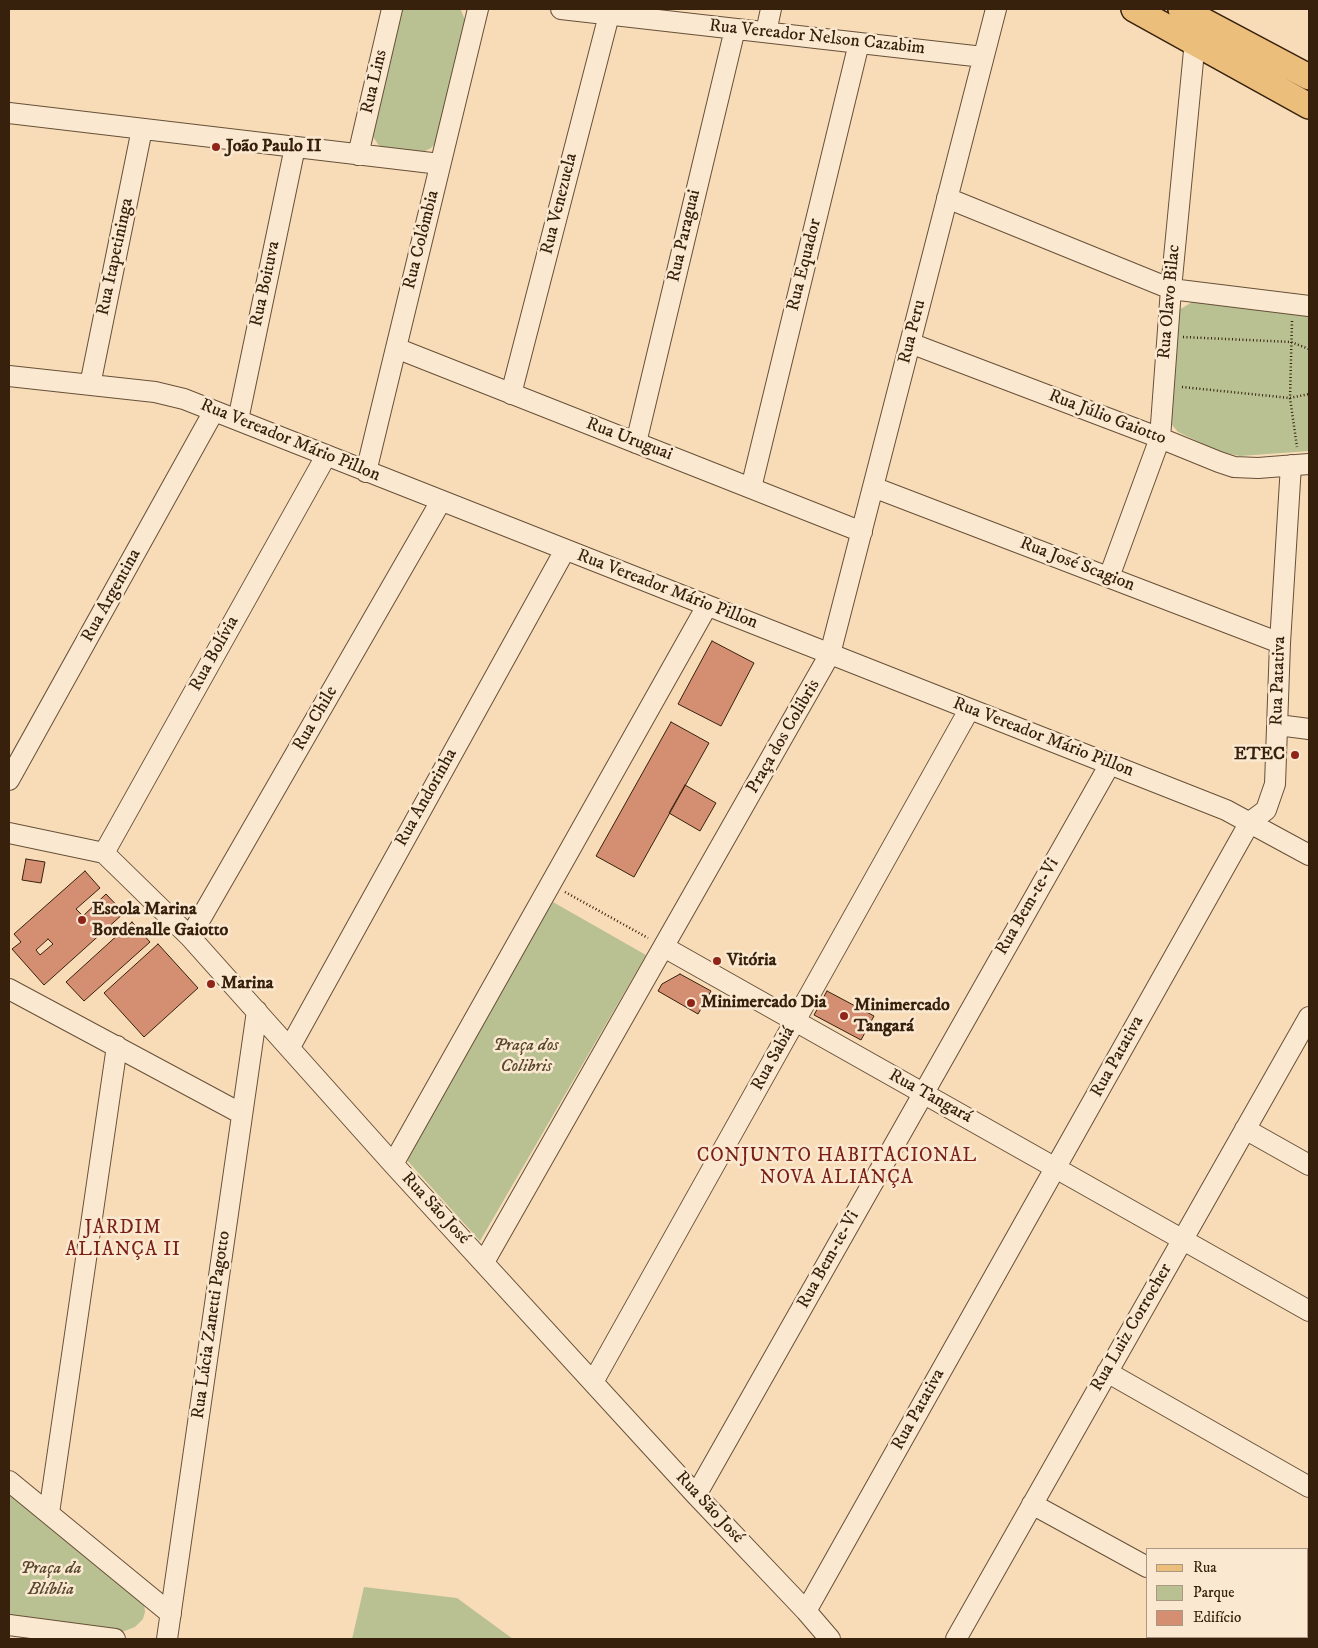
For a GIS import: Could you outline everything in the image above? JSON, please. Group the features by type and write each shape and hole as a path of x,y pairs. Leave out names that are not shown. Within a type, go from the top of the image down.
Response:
{"main road":[{"path":"1134,9 1309,106"},
{"path":"1189,13 1309,76"}],"street":[{"name":"Rua Lins","path":"358,155 392,9"},
{"name":"Rua Colômbia","path":"366,472 478,9"},
{"name":"Rua Vereador Nelson Cazabim","path":"561,9 983,57"},
{"path":"766,32 771,9"},
{"name":"Rua Peru","path":"830,654 996,9"},
{"name":"Rua Olavo Bilac","path":"1109,577 1160,438 1171,289 1195,44 1189,13"},
{"name":"Rua Venezuela","path":"511,394 609,15"},
{"name":"Rua Paraguai","path":"636,443 735,29"},
{"name":"Rua Equador","path":"750,488 859,43"},
{"path":"9,113 440,164"},
{"name":"Rua Itapetininga","path":"90,385 142,129"},
{"name":"Rua Boituva","path":"238,420 295,147"},
{"path":"947,198 1171,289 1301,305"},
{"name":"Rua Júlio Gaiotto","path":"910,343 1234,467 1258,468 1300,465"},
{"name":"Rua Uruguai","path":"396,348 862,532"},
{"name":"Rua Vereador Mário Pillon","path":"9,376 155,392 214,411 1226,810 1309,855"},
{"name":"Rua Argentina","path":"9,780 214,411"},
{"name":"Rua Bolívia","path":"104,853 326,456"},
{"name":"Rua Patativa","path":"806,1611 1250,822 1266,810 1275,784 1280,643 1300,465"},
{"name":"Rua José Scagion","path":"873,487 1280,643"},
{"name":"Rua Chile","path":"190,937 441,501"},
{"name":"Rua Andorinha","path":"290,1047 565,550"},
{"path":"393,1164 707,606"},
{"name":"Praça dos Colibris","path":"484,1262 830,654"},
{"name":"Rua Sabiá","path":"593,1382 969,710"},
{"path":"1278,725 1309,729"},
{"name":"Rua Bem-te-Vi","path":"696,1495 1110,764"},
{"path":"9,833 104,853"},
{"name":"Rua São José","path":"104,853 190,937 393,1164 830,1639"},
{"name":"Rua Tangará","path":"664,947 1309,1311"},
{"path":"9,989 242,1114"},
{"name":"Rua Lúcia Zanetti Pagotto","path":"167,1639 256,1010"},
{"name":"Rua Luiz Corrocher","path":"956,1639 1308,1023"},
{"path":"49,1513 117,1046"},
{"path":"1246,1129 1309,1165"},
{"path":"1107,1372 1309,1487"},
{"path":"9,1481 171,1614"},
{"path":"1032,1504 1146,1566"},
{"path":"9,1625 115,1639"}],"path":[{"path":"1300,465 1290,398 1291,342 1301,305"},
{"path":"1167,337 1291,342 1309,349"},
{"path":"1163,386 1290,398 1309,394"},
{"path":"551,884 664,947"}],"green space":[{"path":"401,9 459,9 465,20 435,144 423,152 380,147 373,137 372,126"},
{"path":"1192,302 1309,314 1309,451 1240,456 1220,452 1178,432 1172,425 1170,417 1179,310"},
{"name":"Praça dos Colibris","path":"553,902 646,955 480,1241 405,1158"},
{"name":"Praça da Blíblia","path":"9,1494 144,1603 145,1612 143,1619 135,1627 122,1632 9,1615"},
{"path":"364,1587 457,1598 513,1639 352,1639"}],"building":[{"path":"712,641 754,663 721,726 678,704"},
{"path":"671,722 709,743 634,877 596,856"},
{"path":"685,785 716,803 700,831 669,813"},
{"path":"26,859 45,862 41,883 22,880"},
{"path":"85,871 100,888 76,909 83,916 106,894 124,913 44,985 12,949 21,942 14,934","holes":["48,939 53,944 40,955 36,950"]},
{"path":"132,922 150,942 84,1001 66,982"},
{"path":"158,944 198,988 144,1037 104,993"},
{"name":"Minimercado Dia","path":"680,974 711,991 698,1014 658,991 662,984"},
{"name":"Minimercado Tangará","path":"827,991 874,1016 861,1040 814,1015"}],"place":[{"name":"João Paulo II","path":"216,147"},
{"name":"ETEC","path":"1295,755"},
{"name":"Escola Marina Bordenalle Gaiotto","path":"82,920"},
{"name":"Vitória","path":"717,961"},
{"name":"Marina","path":"211,984"},
{"name":"Minimercado Dia","path":"691,1003"},
{"name":"Minimercado Tangará","path":"844,1016"}],"district":[{"name":"CONJUNTO HABITACIONAL NOVA ALIANÇA","path":"837,1168"},
{"name":"JARDIM ALIANÇA II","path":"123,1240"}]}
